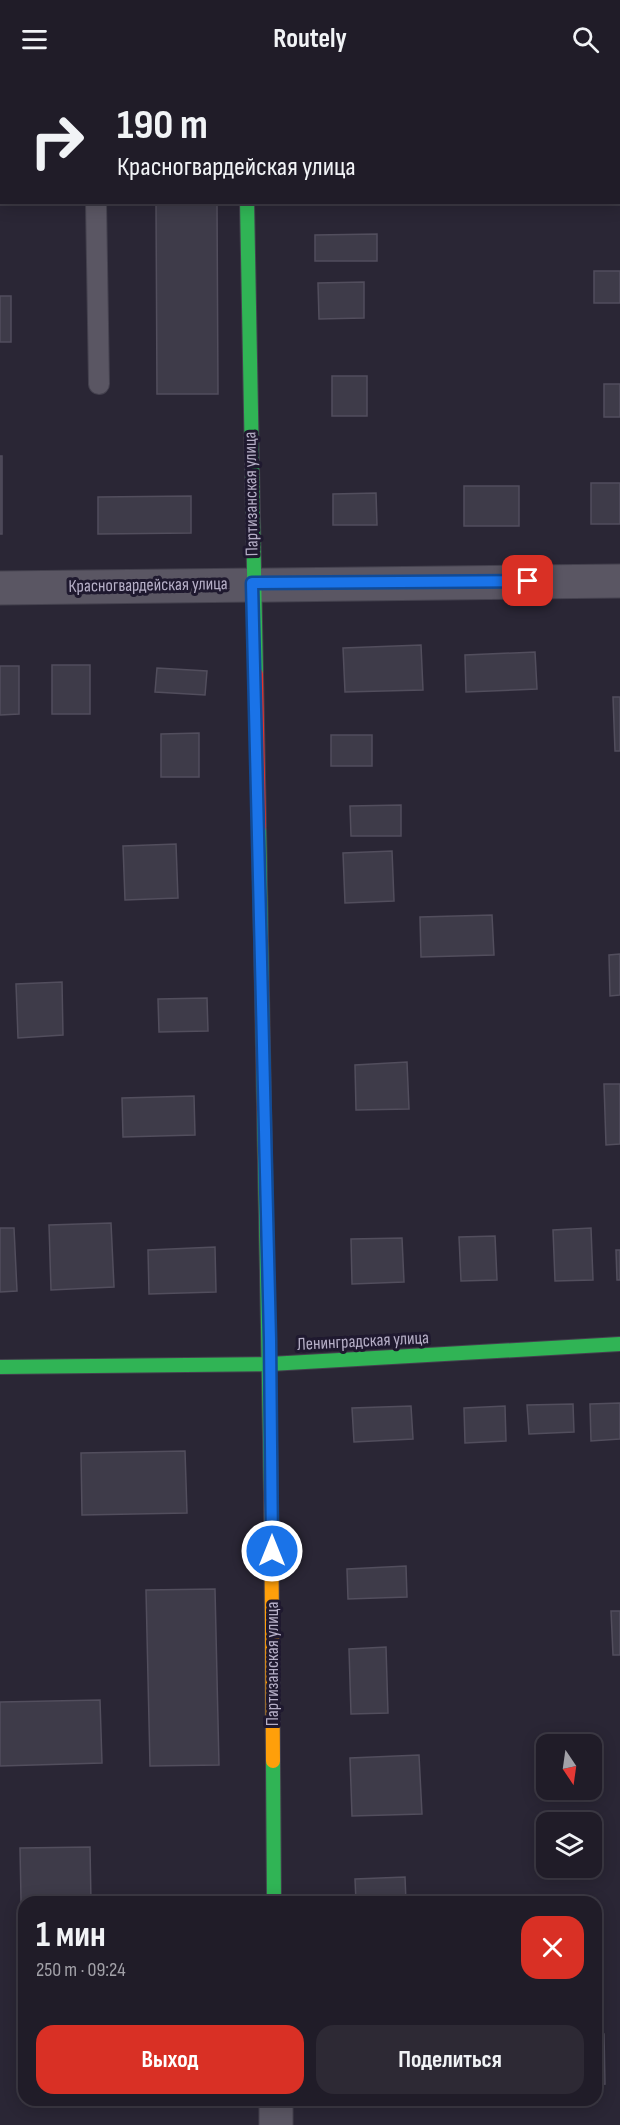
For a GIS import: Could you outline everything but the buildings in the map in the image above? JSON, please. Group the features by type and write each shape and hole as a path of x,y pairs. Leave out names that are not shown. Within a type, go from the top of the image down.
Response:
{"street":[{"name":"Партизанская улица","path":"247,204 252,583 270,1364 274,1896"},
{"name":"Красногвардейская улица","path":"0,588 252,583 620,581"},
{"name":"Ленинградская улица","path":"0,1367 270,1364 620,1344"},
{"path":"276,2106 276,2125"}],"lane":[{"path":"96,204 99,384"}],"traffic: fast":[{"path":"247,204 256,674"},
{"path":"259,827 271,1494"},
{"path":"0,1367 270,1364 620,1344"},
{"path":"273,1761 274,1896"}],"traffic: slow":[{"path":"271,1494 273,1761"}],"traffic: jam":[{"path":"256,674 259,827"}],"route":[{"path":"272,1551 270,1340 252,583 528,581"}]}
